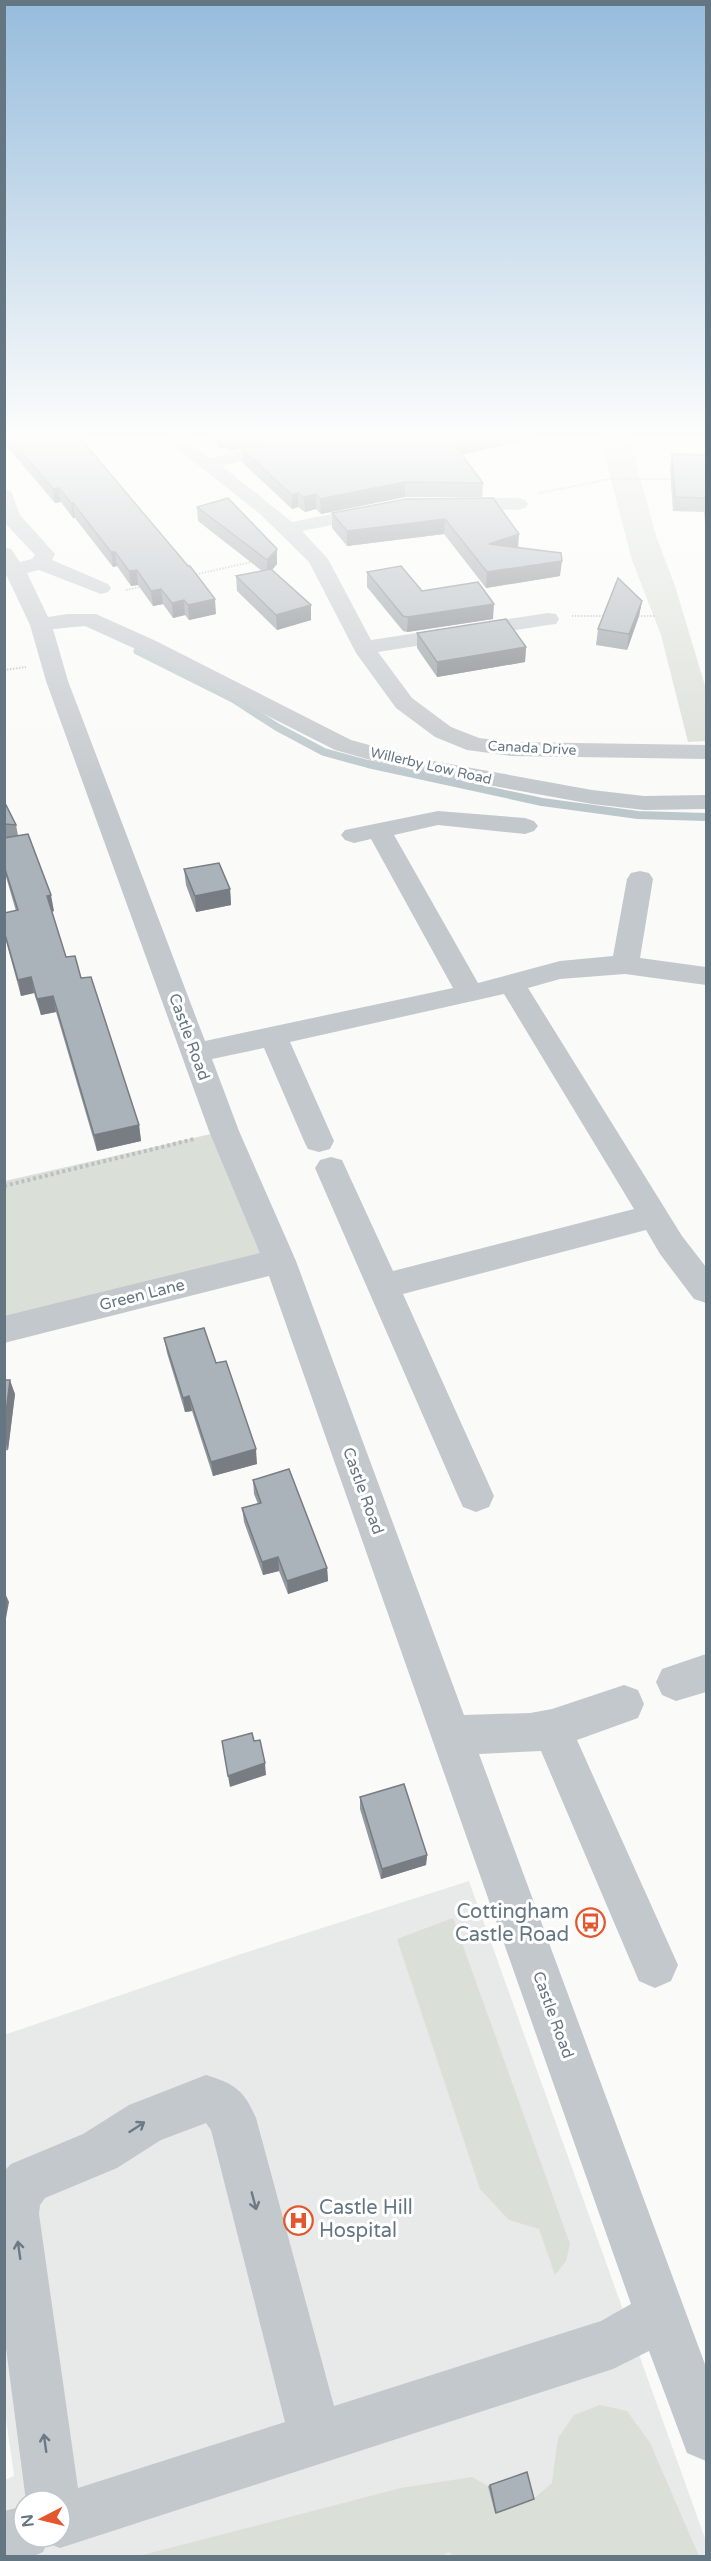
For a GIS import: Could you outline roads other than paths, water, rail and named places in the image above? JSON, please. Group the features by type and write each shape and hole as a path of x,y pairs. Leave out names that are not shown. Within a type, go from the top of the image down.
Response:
{"street":[{"path":"40,562 43,558"},
{"name":"Canada Drive","path":"317,558 364,648 404,703 443,732 475,745 511,749 706,752"},
{"path":"10,562 40,562 101,588"},
{"name":"Castle Road","path":"10,562 40,625 54,672 224,1131 280,1261 706,2434"},
{"name":"Willerby Low Road","path":"40,625 88,619 148,646 343,745 414,765 592,797 644,803 706,802"},
{"path":"364,648 548,620"},
{"path":"470,994 379,831 438,818 525,826"},
{"path":"626,965 640,879"},
{"path":"195,1053 470,994 560,970 626,965 706,976"},
{"path":"511,983 671,1245 706,1290"},
{"path":"273,1036 476,1496"},
{"path":"385,1286 654,1216"},
{"name":"Green Lane","path":"4,1330 280,1261"},
{"path":"451,1735 530,1733 552,1729 624,1704"},
{"path":"552,1729 655,1965"},
{"path":"50,2489 14,2214 17,2194 28,2181 100,2151 146,2122 206,2099 220,2103 232,2118 316,2438"},
{"path":"72,2517 613,2343 661,2314"}],"waterway":[{"path":"137,651 231,698"},
{"path":"229,696 277,727 324,752 368,764 542,802 638,815 706,817"}],"place":[{"name":"Cottingham Castle Road","path":"590,1923"},
{"name":"Castle Hill Hospital","path":"298,2220"}]}
